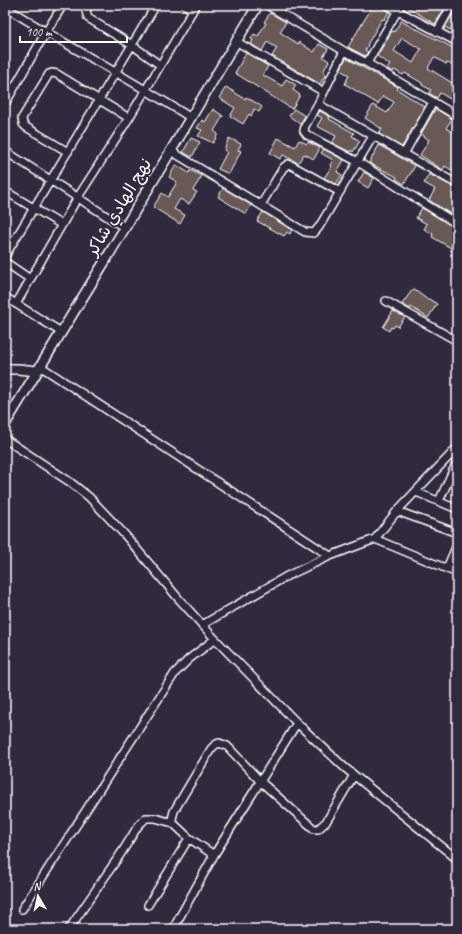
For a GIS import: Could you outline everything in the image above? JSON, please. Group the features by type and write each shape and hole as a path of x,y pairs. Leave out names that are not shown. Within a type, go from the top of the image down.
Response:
{"street":[{"path":"5,104 63,5"},
{"path":"89,5 86,11 88,18 132,45 160,65"},
{"path":"5,256 156,5"},
{"path":"16,304 78,197 129,118 194,7 185,5"},
{"path":"267,5 457,116"},
{"path":"387,5 400,8 437,32 457,42"},
{"path":"437,32 452,5"},
{"name":"نهج الهادي شاكر","path":"5,424 237,42 256,6"},
{"path":"5,7 115,73 146,89 190,118"},
{"path":"367,63 400,8"},
{"path":"237,42 324,92"},
{"path":"344,51 318,104 305,126 304,133 358,162 457,224"},
{"path":"68,152 26,127 22,121 22,118 47,76 52,73 57,74 129,118"},
{"path":"404,154 433,102"},
{"path":"318,104 457,184"},
{"path":"171,151 305,232 314,233 373,136"},
{"path":"5,151 125,228"},
{"path":"261,205 283,168 288,164 340,192"},
{"path":"5,191 62,225"},
{"path":"5,262 30,279"},
{"path":"5,297 61,332"},
{"path":"386,300 457,341"},
{"path":"5,369 38,369 330,556"},
{"path":"5,438 70,482 89,497 125,535 202,625 297,723 354,775 457,859"},
{"path":"202,625 272,584 330,556 375,539 397,511 457,448"},
{"path":"439,501 457,462"},
{"path":"416,492 457,509"},
{"path":"397,511 457,534"},
{"path":"375,539 457,573"},
{"path":"447,568 457,545"},
{"path":"22,909 175,673 189,659 215,639"},
{"path":"173,929 214,855 297,723"},
{"path":"173,823 172,819 174,811 215,745 219,743 227,746 260,781 310,826 316,829 326,822 354,775"},
{"path":"69,929 141,823 146,818 173,823 189,838 214,855"},
{"path":"148,905 189,838"}],"building":[{"path":"364,5 382,5 383,8 389,12 384,20 382,19 367,45 368,46 365,50 368,52 365,56 348,47 371,9"},
{"path":"406,5 444,5 446,6 435,24"},
{"path":"455,10 457,11 457,19 450,30 445,27"},
{"path":"270,13 286,22 280,32 298,44 299,42 314,52 319,44 328,49 323,57 329,61 323,72 326,74 320,84 272,56 277,48 267,42 262,51 251,44 253,40 251,39 254,34 258,36"},
{"path":"401,21 457,50 457,68 434,57 428,68 457,86 457,103 440,93 437,98 429,93 431,90 405,73 403,75 394,70 393,72 387,69 390,65 377,56 392,31 394,32","holes":["402,38 421,49 413,63 394,51"]},
{"path":"246,53 268,66 263,75 282,86 286,79 296,85 293,90 300,95 292,109 235,73"},
{"path":"346,58 398,87 397,89 425,107 402,147 379,134 382,129 365,118 373,105 387,113 394,102 383,96 378,104 345,84 349,75 340,70"},
{"path":"226,87 245,99 246,97 262,107 259,112 254,109 251,116 249,114 243,124 230,116 235,108 219,98"},
{"path":"213,109 223,116 214,131 218,134 213,143 198,136 202,130 197,128 202,120 205,122"},
{"path":"294,109 305,116 300,124 289,116"},
{"path":"436,109 452,119 446,128 457,135 457,171 453,171 445,166 443,170 420,155 429,140 421,134"},
{"path":"320,111 330,117 329,119 354,133 352,136 360,141 353,152 332,143 336,136 317,126 322,118 317,115"},
{"path":"191,138 200,142 192,157 183,152"},
{"path":"229,138 241,144 238,150 241,151 229,174 218,169 227,152 224,150"},
{"path":"278,138 295,147 299,140 307,144 308,142 320,148 314,159 304,154 298,163 283,155 280,159 270,153"},
{"path":"379,145 415,166 404,184 396,179 397,177 369,163"},
{"path":"324,149 344,160 337,172 342,175 336,184 324,178 332,166 330,165 333,160 321,153"},
{"path":"176,165 189,173 190,170 202,176 193,190 197,192 189,204 180,199 174,209 185,215 180,224 153,207 162,193 168,197 177,182 169,177"},
{"path":"364,172 374,178 368,188 358,182"},
{"path":"429,174 457,189 457,218 429,200 435,189 424,183"},
{"path":"223,188 251,205 246,214 218,197"},
{"path":"422,208 457,229 457,255 455,258 450,255 453,252 450,250 451,248 432,237 433,234 424,229 427,224 416,218"},
{"path":"263,212 292,230 290,234 287,232 284,236 257,221"},
{"path":"413,289 428,300 429,299 437,304 428,318 411,307 410,309 402,304"},
{"path":"393,311 405,317 398,327 395,325 393,328 391,327 389,331 383,327"}]}
